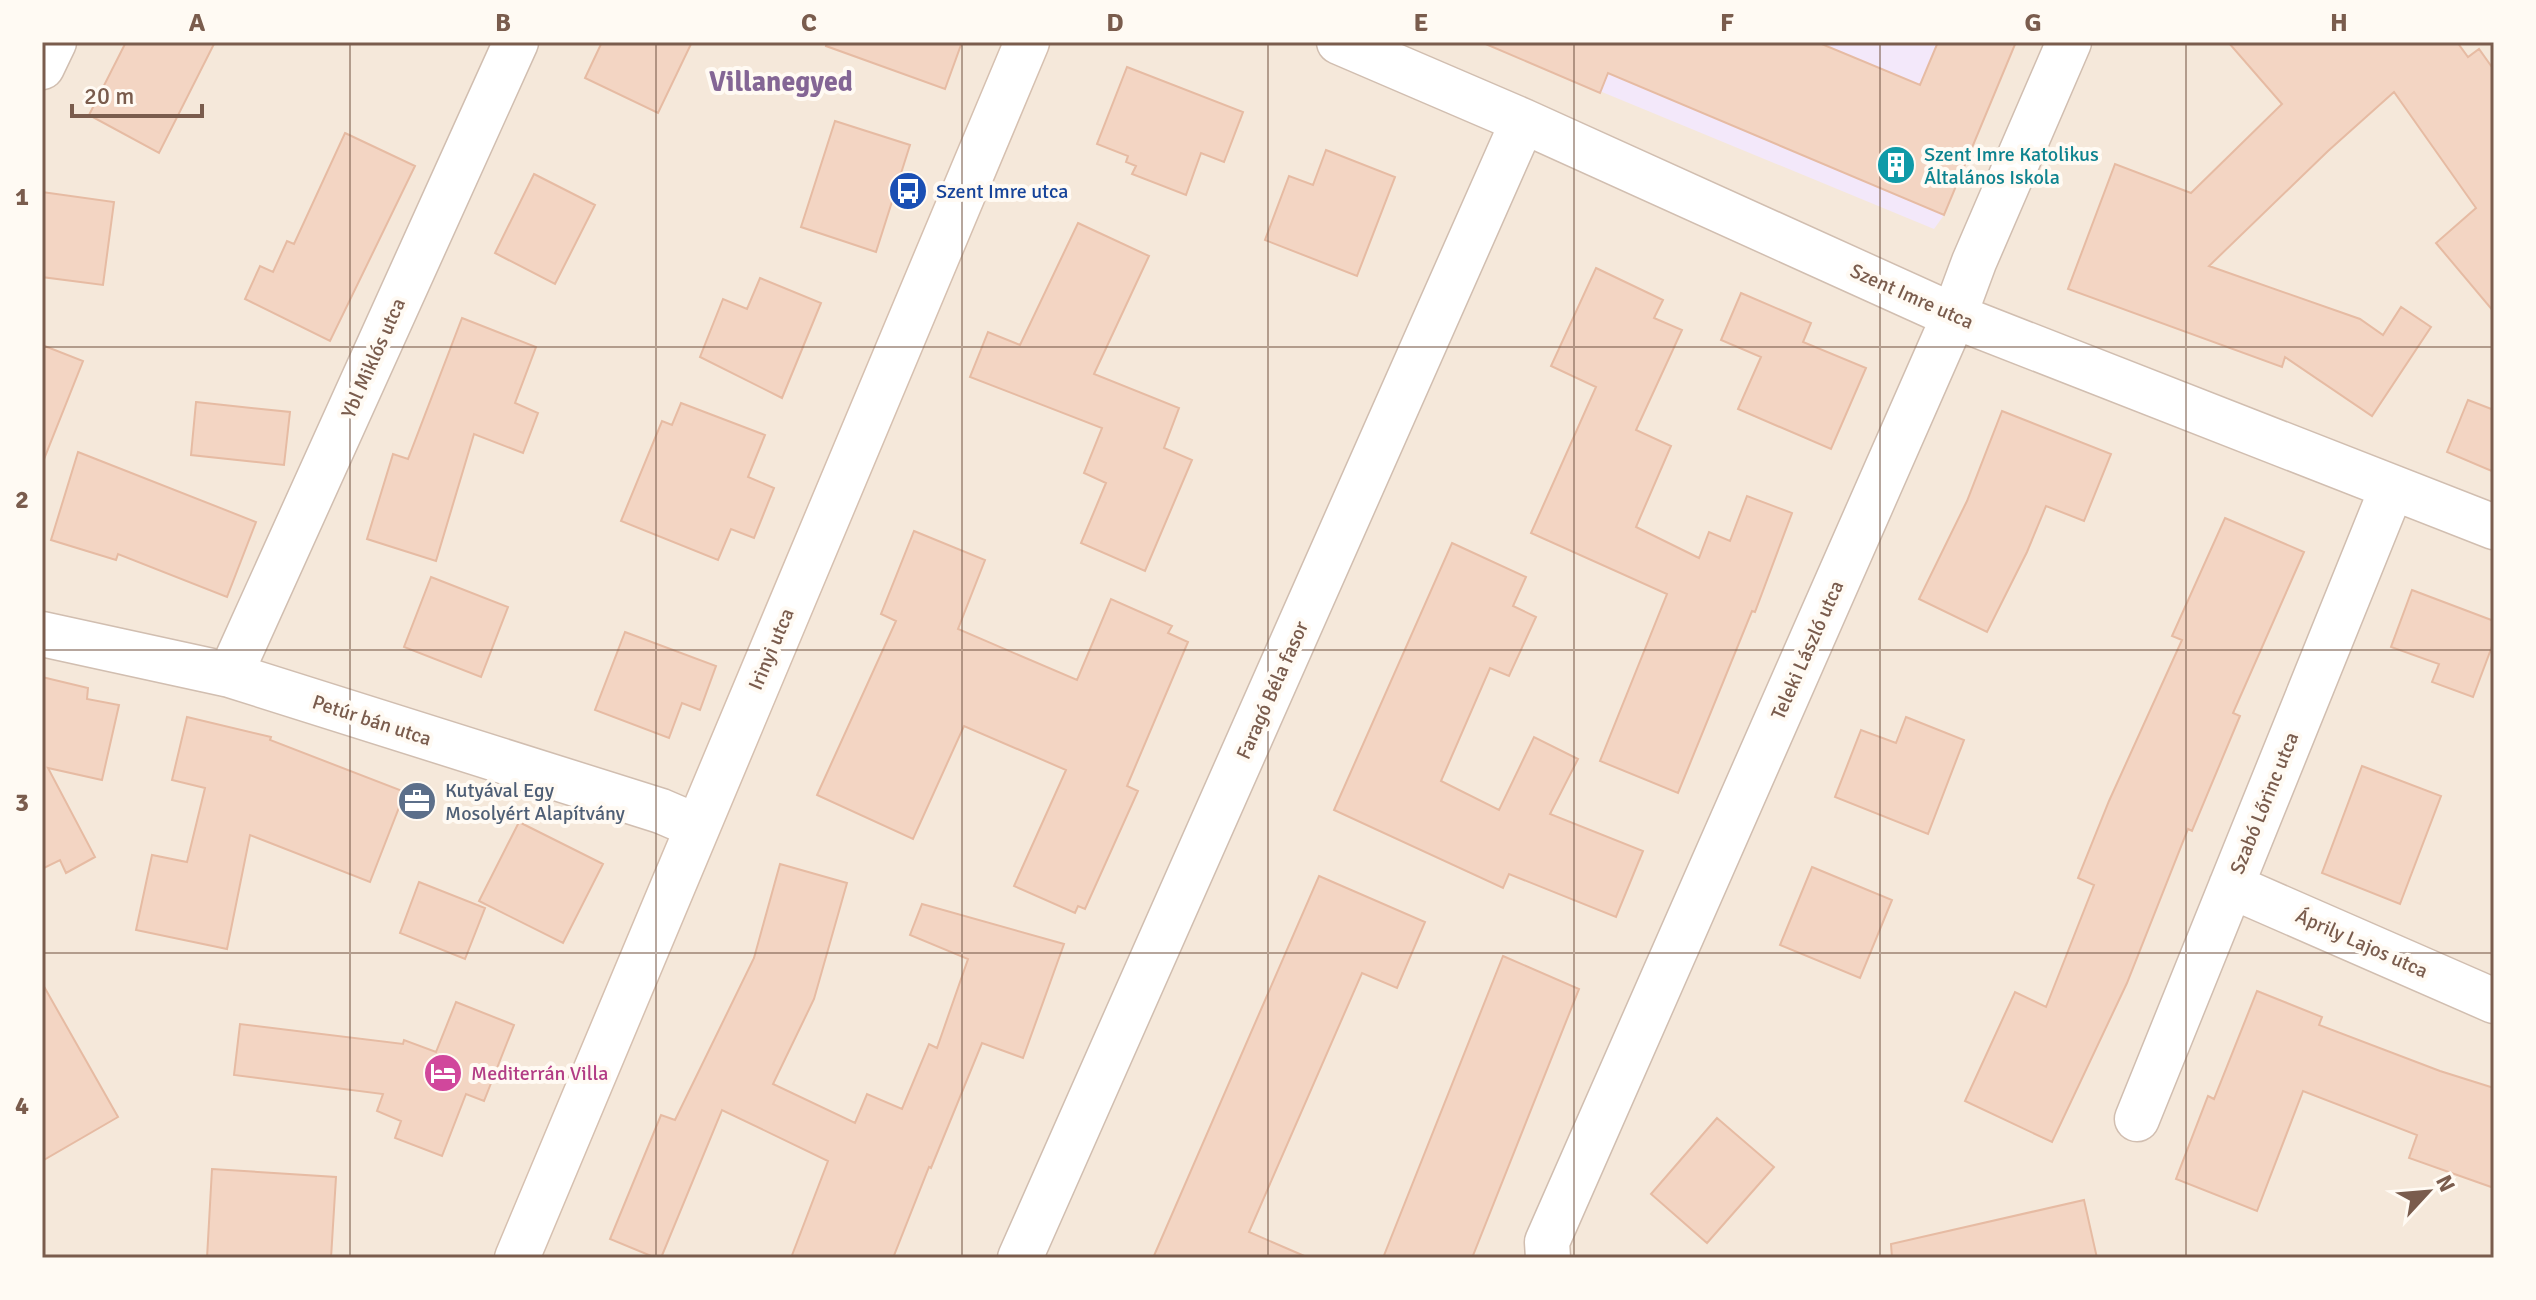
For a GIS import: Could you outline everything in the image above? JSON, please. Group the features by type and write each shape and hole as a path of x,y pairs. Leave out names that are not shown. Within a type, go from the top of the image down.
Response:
{"street":[{"path":"42,67 54,42"},
{"name":"Ybl Miklós utca","path":"230,675 516,42"},
{"name":"Irinyi utca","path":"517,1258 1027,42"},
{"name":"Szent Imre utca","path":"1339,42 1523,121 1954,316 2494,527"},
{"name":"Teleki László utca","path":"1548,1258 1547,1242 1954,316 1974,262 2069,42"},
{"name":"Faragó Béla fasor","path":"1020,1258 1523,121"},
{"name":"Szabó Lőrinc utca","path":"2137,1119 2392,488"},
{"name":"Petúr bán utca","path":"42,634 230,675 661,811 696,826"},
{"name":"Áprily Lajos utca","path":"2231,886 2494,1001"}],"shaded area":[{"path":"42,42 2494,42 2494,1258 42,1258"},
{"name":"Szent Imre Katolikus Általános Iskola","path":"1481,42 2016,42 1944,215 1934,229"}],"building":[{"path":"126,42 215,42 159,153 89,115"},
{"path":"602,42 692,42 658,113 585,78"},
{"path":"827,42 962,42 945,89 826,46"},
{"name":"Szent Imre Katolikus Általános Iskola","path":"1481,42 1817,42 1920,85 1938,42 2016,42 1944,215 1608,73 1600,93"},
{"path":"2228,42 2457,42 2468,57 2479,49 2494,70 2494,312 2436,243 2476,208 2394,92 2209,266 2360,319 2383,335 2401,307 2431,327 2372,416 2285,357 2282,367 2068,289 2115,164 2191,193 2282,104"},
{"path":"1127,67 1243,112 1224,162 1201,153 1186,195 1132,174 1136,166 1126,162 1128,156 1097,144"},
{"path":"835,121 910,145 876,252 801,227"},
{"path":"345,133 415,166 330,341 245,299 260,266 273,272 287,241 294,244"},
{"path":"1326,150 1395,177 1357,276 1265,240 1289,176 1313,185"},
{"path":"534,174 595,205 555,284 495,253"},
{"path":"42,192 114,202 103,285 42,277"},
{"path":"1078,223 1149,256 1094,374 1179,408 1164,448 1192,460 1145,571 1081,543 1106,483 1084,473 1102,428 970,377 988,332 1020,345"},
{"path":"1596,268 1663,300 1654,318 1682,330 1636,430 1671,446 1636,527 1699,558 1709,532 1730,541 1747,496 1792,513 1755,612 1752,611 1678,793 1600,761 1667,594 1531,533 1596,387 1551,366"},
{"path":"760,278 821,303 782,398 700,357 723,299 747,309"},
{"path":"1741,293 1811,323 1803,342 1866,368 1831,449 1738,409 1761,357 1721,340"},
{"path":"462,318 536,347 515,403 538,413 523,453 474,434 436,561 367,539 393,454 408,459"},
{"path":"42,345 83,361 44,459 42,458"},
{"path":"2468,400 2494,410 2494,472 2447,452"},
{"path":"196,402 290,412 284,465 191,455"},
{"path":"681,403 765,435 748,477 774,488 754,538 731,529 718,560 621,521 662,421 672,425"},
{"path":"2002,411 2111,454 2084,521 2046,506 1987,632 1919,599 1967,501"},
{"path":"78,452 256,522 227,597 118,554 116,560 51,540"},
{"path":"2225,518 2304,552 2233,713 2240,716 2192,831 2188,829 2127,983 2052,1142 1965,1101 2015,992 2046,1007 2094,885 2078,878 2109,801 2182,640 2172,636"},
{"path":"914,531 985,560 958,629 1077,680 1111,599 1172,626 1168,633 1188,642 1127,786 1138,791 1085,909 1078,906 1075,913 1014,886 1066,770 964,726 913,839 817,795 896,621 881,614"},
{"path":"1452,543 1526,577 1513,606 1536,617 1509,676 1490,668 1441,781 1499,810 1534,737 1578,759 1550,814 1643,851 1616,917 1509,874 1503,888 1334,810"},
{"path":"431,577 508,607 481,677 404,647"},
{"path":"2412,590 2494,621 2494,641 2473,697 2432,682 2439,664 2391,647"},
{"path":"625,632 716,666 700,710 682,703 669,738 595,710"},
{"path":"42,677 88,688 87,699 119,705 102,780 48,768 95,857 66,873 60,860 42,869"},
{"path":"187,717 271,737 270,740 405,792 370,882 250,835 227,949 136,930 152,855 187,862 205,788 172,780"},
{"path":"1906,717 1964,740 1928,834 1835,797 1861,730 1896,743"},
{"path":"2362,766 2441,796 2400,904 2322,873"},
{"path":"519,822 603,864 563,943 479,901"},
{"path":"780,864 847,883 814,999 773,1084 855,1123 867,1094 902,1109 929,1044 937,1048 968,959 910,935 922,904 1064,944 1023,1058 982,1043 893,1258 791,1258 828,1161 722,1110 661,1258 656,1258 610,1239 661,1115 675,1120 754,958"},
{"path":"1812,867 1892,900 1860,978 1780,945"},
{"path":"1319,876 1425,922 1397,988 1362,973 1249,1232 1309,1258 1153,1258"},
{"path":"419,882 485,908 465,959 400,933"},
{"path":"1503,956 1579,989 1472,1258 1383,1258"},
{"path":"42,983 118,1117 42,1161"},
{"path":"2257,991 2322,1017 2319,1025 2494,1088 2494,1188 2409,1158 2417,1135 2303,1091 2257,1211 2176,1179 2208,1096 2214,1099"},
{"path":"456,1002 514,1025 484,1101 466,1094 442,1156 395,1138 401,1121 377,1111 383,1094 234,1075 240,1024 403,1044 404,1040 436,1052"},
{"path":"1717,1118 1774,1167 1707,1243 1651,1194"},
{"path":"212,1169 336,1177 331,1258 207,1258"},
{"path":"2084,1200 2097,1258 1892,1258 1891,1244"}],"place":[{"name":"Szent Imre Katolikus Általános Iskola","path":"1896,165"},
{"name":"Szent Imre utca","path":"908,191"},
{"name":"Kutyával Egy Mosolyért Alapítvány","path":"417,801"},
{"name":"Mediterrán Villa","path":"443,1073"}],"district":[{"name":"Villanegyed","path":"781,81"}]}
